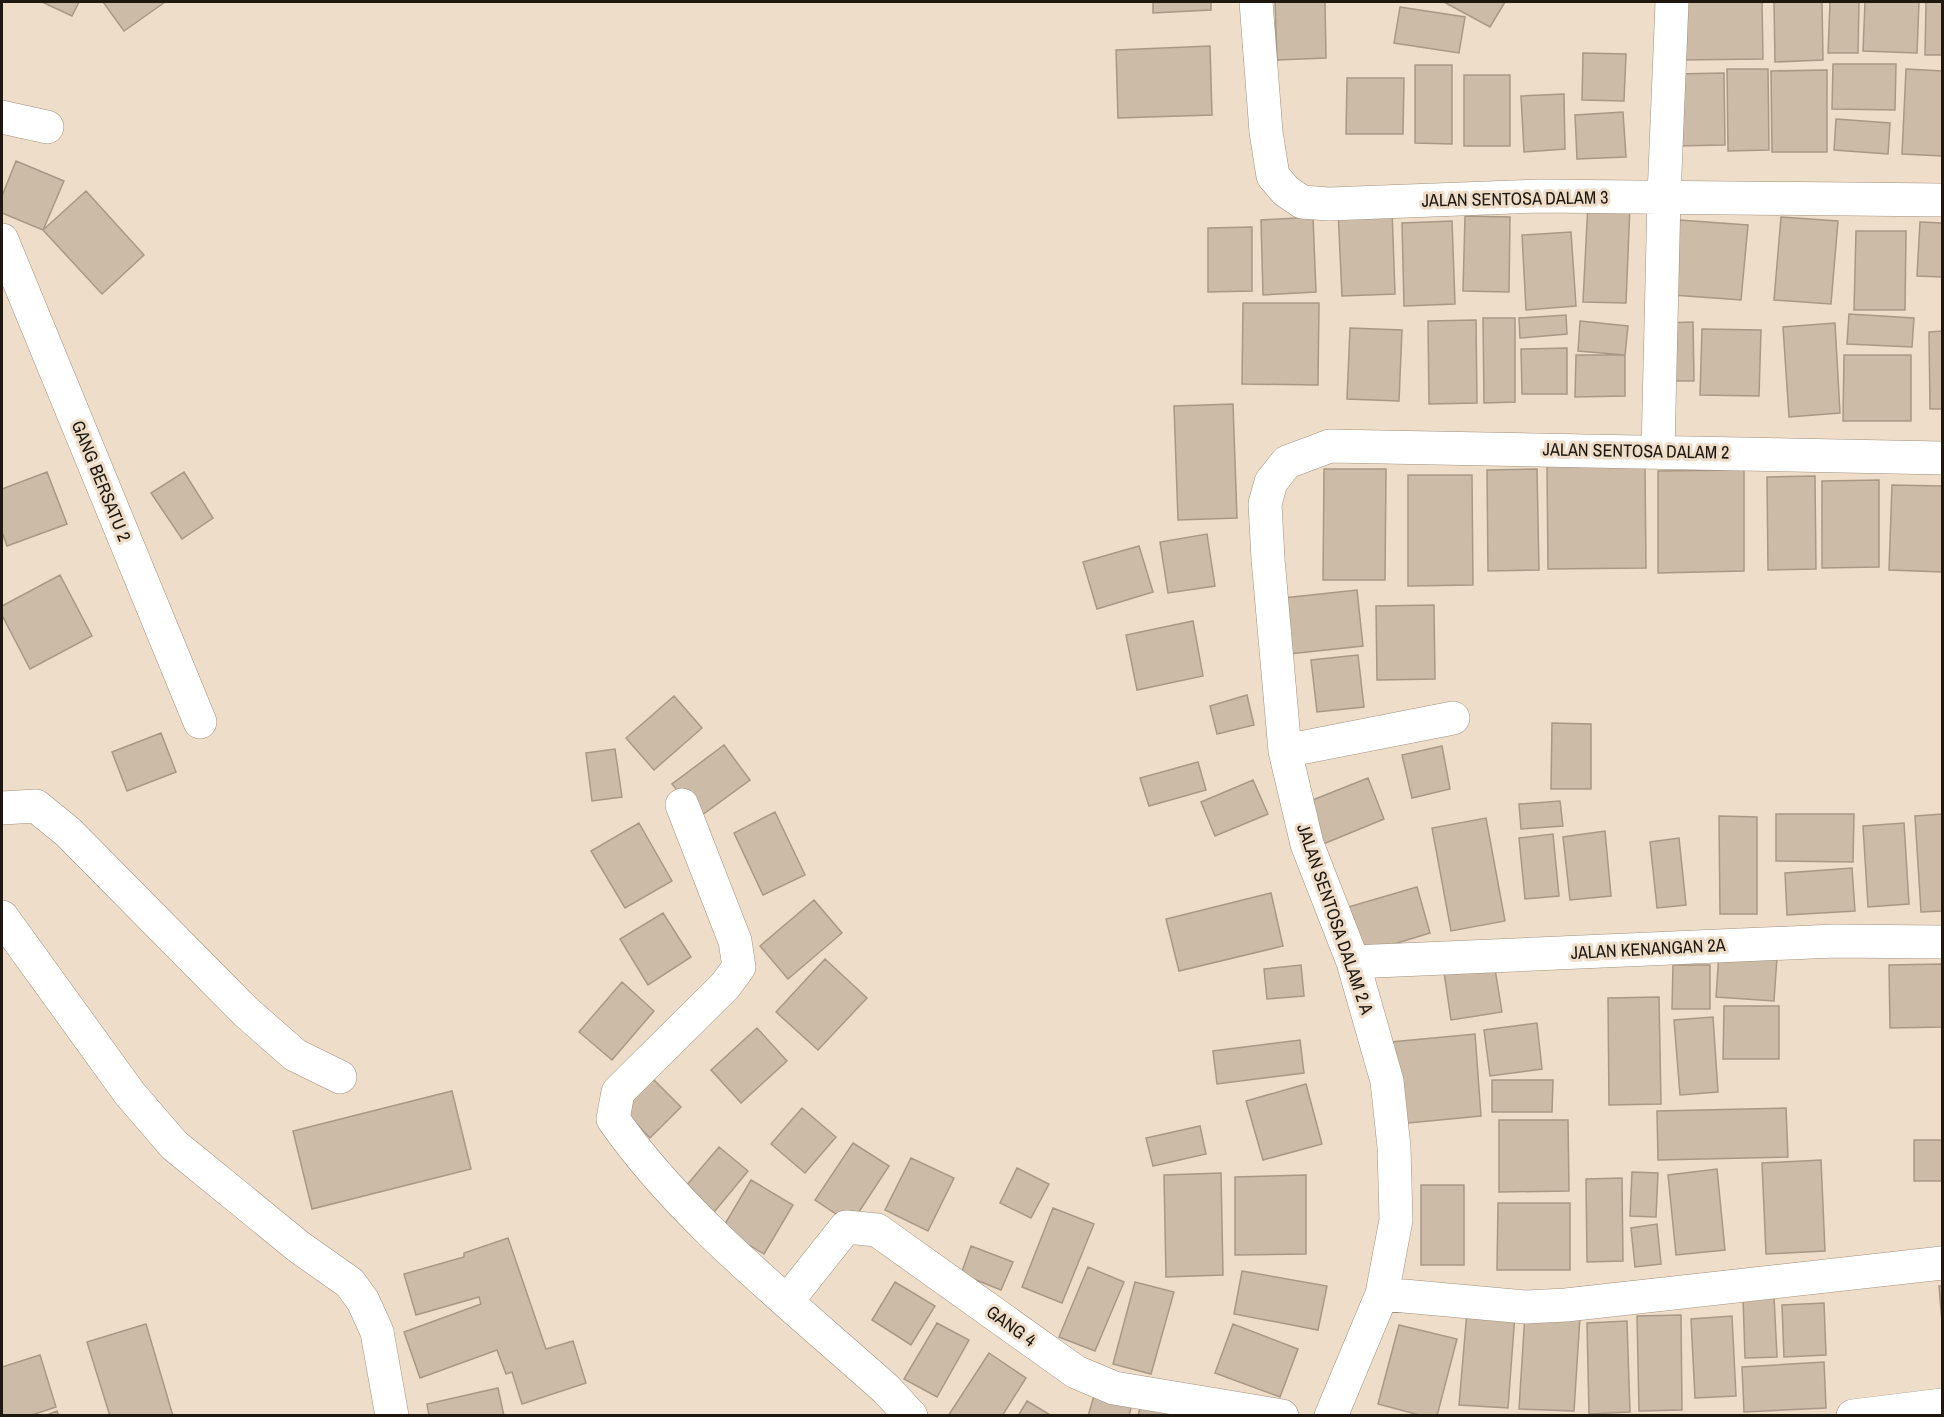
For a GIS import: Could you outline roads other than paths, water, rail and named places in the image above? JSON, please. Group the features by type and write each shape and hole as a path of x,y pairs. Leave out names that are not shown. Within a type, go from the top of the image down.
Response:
{"street":[{"name":"JALAN SENTOSA DALAM 3","path":"1256,2 1266,132 1273,176 1286,191 1302,202 1329,204 1540,196 1942,200"},
{"path":"1658,451 1664,197 1672,2"},
{"path":"2,117 47,127"},
{"name":"GANG BERSATU 2","path":"2,240 200,722"},
{"name":"JALAN SENTOSA DALAM 2","path":"1330,446 1942,458"},
{"name":"JALAN SENTOSA DALAM 2 A","path":"1330,446 1287,462 1271,482 1265,504 1285,751 1307,844 1353,962 1387,1081 1394,1147 1396,1220 1382,1294 1331,1416"},
{"path":"1285,751 1453,718"},
{"path":"2,807 36,806 68,832 245,1011 295,1055 340,1077"},
{"path":"682,806 735,941 739,967 724,986 618,1092 613,1119 639,1157 726,1244 886,1390 911,1416"},
{"path":"2,917 130,1094 174,1144 299,1247 350,1283 363,1301 377,1332 392,1416"},
{"name":"JALAN KENANGAN 2A","path":"1353,962 1834,941 1942,942"},
{"name":"GANG 4","path":"788,1300 846,1227 877,1230 1076,1372 1114,1388 1281,1416"},
{"path":"1382,1294 1526,1307 1566,1305 1942,1263"},
{"path":"1852,1416 1942,1405"}]}
